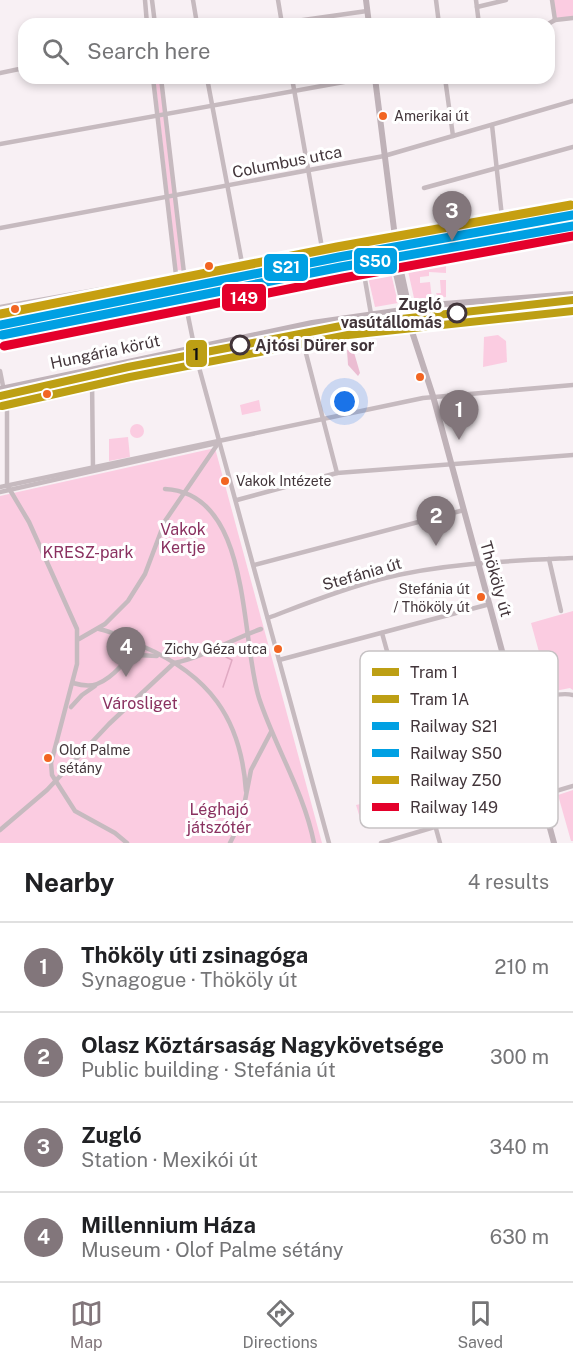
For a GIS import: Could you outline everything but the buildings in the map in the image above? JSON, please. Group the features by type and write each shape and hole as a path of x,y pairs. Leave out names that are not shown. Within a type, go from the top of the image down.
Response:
{"main road":[{"path":"366,0 368,18"},
{"name":"Thököly út","path":"376,84 398,267 407,311 433,396 502,651"},
{"name":"Hungária körút","path":"2,388 194,347 371,314 573,294"},
{"name":"Hungária körút","path":"3,401 92,379 302,338 411,322 573,304"},
{"path":"378,327 401,320 407,311"},
{"name":"Thököly út","path":"550,828 554,843"}],"street":[{"path":"144,0 146,18"},
{"path":"152,0 154,18"},
{"path":"193,0 196,18"},
{"path":"278,0 281,18"},
{"path":"436,0 438,18"},
{"path":"476,0 478,18"},
{"path":"477,8 506,0"},
{"path":"552,0 555,18"},
{"path":"317,18 367,11"},
{"path":"555,20 573,18"},
{"path":"0,73 18,69"},
{"path":"154,84 176,274"},
{"path":"162,84 184,273"},
{"path":"208,84 242,263"},
{"path":"293,84 322,248"},
{"path":"0,144 333,84"},
{"path":"446,84 453,136"},
{"name":"Columbus utca","path":"0,228 384,156 573,101"},
{"path":"492,125 502,217"},
{"path":"424,188 573,147"},
{"path":"0,307 573,204"},
{"path":"0,340 398,267 573,238"},
{"path":"364,274 371,314"},
{"path":"186,306 197,360 329,843"},
{"path":"302,338 337,473"},
{"path":"0,371 7,446 8,488 29,522 65,597 75,621 79,639 79,657 51,763 51,772 75,811 115,833 127,843"},
{"path":"92,379 93,470"},
{"path":"0,492 8,488 433,396 573,385"},
{"path":"79,639 107,622 128,601 141,580 161,528 219,442"},
{"path":"0,446 7,446"},
{"path":"237,500 337,473 573,455"},
{"path":"0,487 8,488"},
{"path":"165,489 186,492 207,507 223,531 237,569 252,673 271,732 305,808 314,843"},
{"path":"254,565 464,510"},
{"name":"Stefánia út","path":"268,618 381,579 478,563 573,558"},
{"path":"549,559 561,611"},
{"path":"279,660 490,604"},
{"path":"107,622 108,632"},
{"path":"97,629 131,641 174,663 210,691 228,717 239,743 246,791"},
{"path":"0,830 55,781 109,724 174,663 191,659 261,629"},
{"path":"382,633 387,651"},
{"path":"71,707 127,658 132,648 131,641"},
{"path":"127,658 142,654 163,657"},
{"path":"190,674 191,659"},
{"path":"73,683 92,686 102,681"},
{"path":"230,843 241,821 246,791 255,762 271,732"},
{"path":"558,790 573,786"},
{"path":"381,843 429,828"},
{"path":"436,828 440,843"}],"green space":[{"path":"552,0 573,0 573,18 555,20"},
{"path":"156,84 161,84 182,270 177,270"},
{"path":"573,224 573,233 432,259 431,256 411,260 410,253"},
{"path":"446,264 446,273 429,272 429,276 420,277 420,283 430,282 432,299 414,298 408,271"},
{"path":"391,273 398,303 375,307 368,277"},
{"path":"440,280 446,280 446,297 438,298 436,293 441,293"},
{"path":"498,335 506,341 507,362 483,367 484,337"},
{"path":"259,400 261,411 242,415 240,405"},
{"path":"137,424 142,426 144,431 142,436 137,438 132,436 130,431 132,426"},
{"path":"128,437 130,457 109,461 109,439"},
{"name":"Városliget","path":"215,448 322,843 0,843 0,496"},
{"path":"573,611 573,690 570,688 558,690 558,651 539,651 531,623"},
{"path":"573,790 573,841 571,841 558,795"},
{"path":"360,804 360,818 356,805"}],"shaded area":[{"path":"573,207 573,215 406,244 407,237"},
{"path":"353,349 360,373 358,376 348,365 347,350"}],"waterway":[{"path":"223,687 232,660 226,657"}],"tram line":[{"name":"1","path":"0,396 128,367 346,325 573,300"},
{"name":"1A","path":"2,406 130,377 348,335 573,311"}],"rail line":[{"name":"Z50","path":"0,314 337,247 571,205"},
{"name":"S21","path":"0,325 339,257 573,215"},
{"name":"S50","path":"2,335 341,267 573,226"},
{"name":"149","path":"4,346 343,278 573,236"}],"place":[{"name":"Amerikai út","path":"383,116"},
{"name":"Zugló","path":"452,241"},
{"name":"Zugló vasútállomás","path":"457,313"},
{"name":"Ajtósi Dürer sor","path":"240,345"},
{"name":"Thököly úti zsinagóga","path":"459,440"},
{"name":"Vakok Intézete","path":"225,481"},
{"name":"Olasz Köztársaság Nagykövetsége","path":"436,546"},
{"name":"Stefánia út / Thököly út","path":"481,597"},
{"name":"Zichy Géza utca","path":"278,649"},
{"name":"Millennium Háza","path":"126,677"},
{"name":"Olof Palme sétány","path":"48,758"}],"park label":[{"name":"Vakok Kertje","path":"183,538"},
{"name":"KRESZ-park","path":"88,552"},
{"name":"Léghajó játszótér","path":"219,818"}]}
